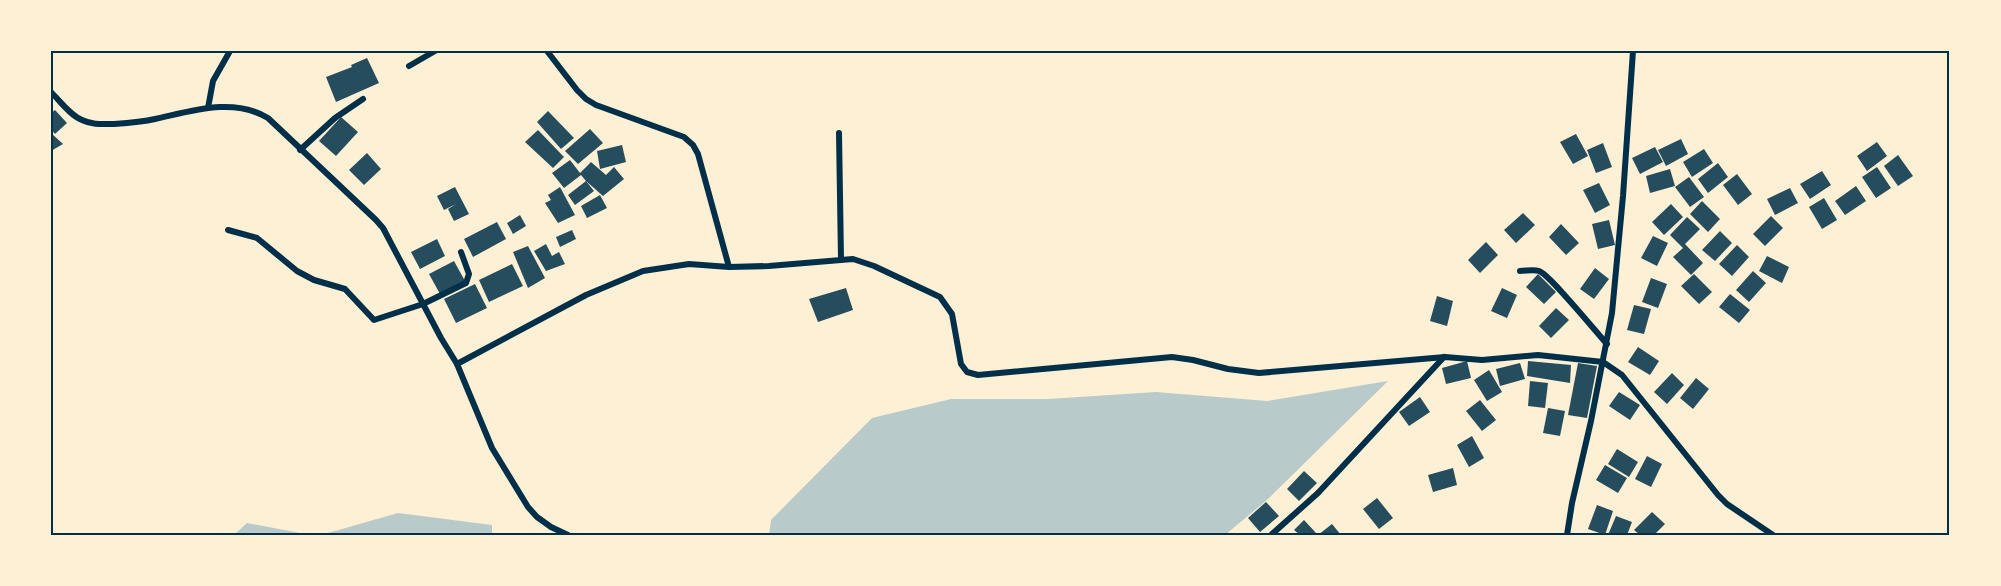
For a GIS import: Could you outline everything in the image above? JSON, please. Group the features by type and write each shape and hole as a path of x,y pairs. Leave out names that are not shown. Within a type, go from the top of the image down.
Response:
{"street":[{"path":"208,108 213,81 230,51"},
{"path":"409,66 435,51"},
{"path":"547,51 586,99 596,105 684,137 693,145 698,154 729,267"},
{"path":"1567,535 1612,313 1633,51"},
{"path":"51,92 77,118 97,124 131,123 208,108 251,109 268,118 382,228 457,364 492,448 528,507 551,528 568,535"},
{"path":"300,150 334,118 363,99"},
{"path":"839,133 841,259"},
{"path":"228,230 260,240 297,271 314,280 345,289 374,320 423,304 467,282 469,274 461,252"},
{"path":"457,364 586,295 643,271 689,264 729,267 769,266 841,259 862,261 940,297 952,314 961,364 967,372 978,375 1172,357 1259,373 1445,357 1482,360 1538,355 1603,362 1622,375 1718,495 1727,504 1773,535"},
{"path":"1520,272 1531,270 1542,272 1607,344"},
{"path":"1271,535 1318,493 1445,357"}],"shaded area":[{"path":"1388,381 1267,500 1225,535 769,535 771,520 872,418 951,399 1048,399 1156,392 1267,401"},
{"path":"398,513 492,525 492,535 321,535"},
{"path":"247,523 311,535 234,535"}],"building":[{"path":"367,58 379,83 336,102 326,77 352,67 351,65"},
{"path":"55,110 67,123 55,134 51,129 51,113"},
{"path":"548,111 574,138 561,149 537,122"},
{"path":"341,117 358,132 336,156 319,141"},
{"path":"590,129 603,143 578,164 565,151"},
{"path":"538,130 564,157 553,168 525,142"},
{"path":"51,133 63,144 51,151"},
{"path":"1576,134 1588,156 1573,164 1560,142"},
{"path":"1681,139 1688,154 1666,166 1658,150"},
{"path":"1877,142 1887,156 1867,171 1857,156"},
{"path":"1603,143 1612,167 1596,173 1587,150"},
{"path":"622,145 626,162 600,169 597,151"},
{"path":"1655,147 1663,162 1640,174 1632,158"},
{"path":"1704,149 1713,163 1692,177 1683,162"},
{"path":"367,153 381,169 364,185 349,170"},
{"path":"1898,155 1913,176 1898,186 1884,166"},
{"path":"570,160 580,173 591,162 606,175 614,167 624,179 603,196 581,175 564,188 552,173"},
{"path":"1718,163 1728,177 1708,193 1698,179"},
{"path":"1877,167 1891,188 1876,198 1862,177"},
{"path":"1670,169 1675,186 1650,193 1646,176"},
{"path":"1822,171 1831,185 1810,199 1800,184"},
{"path":"1737,174 1752,194 1738,205 1723,185"},
{"path":"1689,177 1704,197 1690,207 1675,187"},
{"path":"586,181 594,191 575,205 568,195"},
{"path":"1599,183 1610,205 1595,213 1583,190"},
{"path":"1856,186 1866,201 1845,215 1835,201"},
{"path":"455,187 469,214 454,221 448,209 456,204 444,210 437,196"},
{"path":"560,187 575,215 558,223 545,203 551,200 548,195"},
{"path":"1790,188 1798,203 1775,215 1767,199"},
{"path":"600,195 607,208 587,218 581,206"},
{"path":"1824,198 1837,220 1822,229 1809,207"},
{"path":"1702,201 1720,219 1708,232 1690,214"},
{"path":"1671,204 1683,217 1664,235 1652,222"},
{"path":"1523,213 1535,225 1516,243 1504,230"},
{"path":"520,215 526,226 513,234 507,223"},
{"path":"1771,216 1783,228 1765,246 1753,234"},
{"path":"1687,217 1700,229 1685,244 1703,263 1691,275 1673,257 1683,248 1670,235"},
{"path":"1609,220 1615,245 1598,249 1592,224"},
{"path":"497,222 506,239 473,257 464,239"},
{"path":"1561,224 1579,243 1566,255 1549,237"},
{"path":"572,230 576,239 560,247 556,237"},
{"path":"1720,231 1732,243 1715,261 1702,250"},
{"path":"1653,236 1668,243 1657,266 1641,258"},
{"path":"437,239 445,256 420,269 411,252"},
{"path":"1486,242 1498,255 1480,273 1468,260"},
{"path":"546,244 552,256 559,252 565,264 546,271 534,251"},
{"path":"1737,245 1749,257 1732,276 1719,264"},
{"path":"528,246 545,278 528,288 513,252"},
{"path":"1767,256 1789,267 1782,283 1759,271"},
{"path":"454,261 465,281 440,294 429,274"},
{"path":"512,264 523,286 489,302 479,280"},
{"path":"1595,268 1609,279 1594,299 1580,289"},
{"path":"1753,271 1766,283 1749,302 1736,290"},
{"path":"1538,274 1556,292 1544,304 1526,287"},
{"path":"1694,274 1712,292 1699,304 1681,286"},
{"path":"1651,278 1667,284 1658,308 1642,302"},
{"path":"475,284 487,308 456,323 444,299"},
{"path":"846,288 853,310 818,322 809,299"},
{"path":"1502,288 1517,295 1507,318 1491,311"},
{"path":"1730,294 1750,310 1739,323 1719,307"},
{"path":"1437,296 1453,301 1447,326 1430,321"},
{"path":"1634,305 1651,309 1644,334 1627,330"},
{"path":"1556,308 1569,320 1551,338 1539,326"},
{"path":"1638,347 1659,361 1650,375 1628,362"},
{"path":"1467,361 1471,378 1446,384 1442,368"},
{"path":"1528,361 1571,365 1570,383 1527,376"},
{"path":"1520,363 1525,379 1500,386 1496,369"},
{"path":"1578,363 1597,366 1587,418 1568,415"},
{"path":"1489,370 1502,392 1487,401 1474,380"},
{"path":"1672,373 1684,385 1667,404 1654,392"},
{"path":"1696,378 1709,389 1693,409 1680,398"},
{"path":"1530,381 1548,383 1545,408 1528,406"},
{"path":"1619,392 1640,405 1630,420 1609,406"},
{"path":"1420,397 1430,412 1409,426 1399,412"},
{"path":"1480,400 1496,420 1482,431 1466,411"},
{"path":"1548,408 1565,411 1560,436 1543,433"},
{"path":"1472,436 1484,458 1469,467 1457,445"},
{"path":"1617,449 1638,462 1629,477 1608,464"},
{"path":"1647,456 1662,464 1651,487 1635,479"},
{"path":"1605,465 1627,478 1618,493 1596,480"},
{"path":"1453,468 1457,485 1433,492 1428,475"},
{"path":"1304,471 1317,483 1299,501 1287,489"},
{"path":"1377,498 1393,518 1379,529 1363,509"},
{"path":"1266,502 1279,516 1260,532 1248,518"},
{"path":"1597,505 1613,511 1605,535 1588,529"},
{"path":"1652,512 1665,524 1654,535 1640,535 1634,530"},
{"path":"1616,516 1632,522 1627,535 1608,535"},
{"path":"1304,520 1317,534 1300,535 1294,530"},
{"path":"1332,524 1341,535 1318,535"}]}
